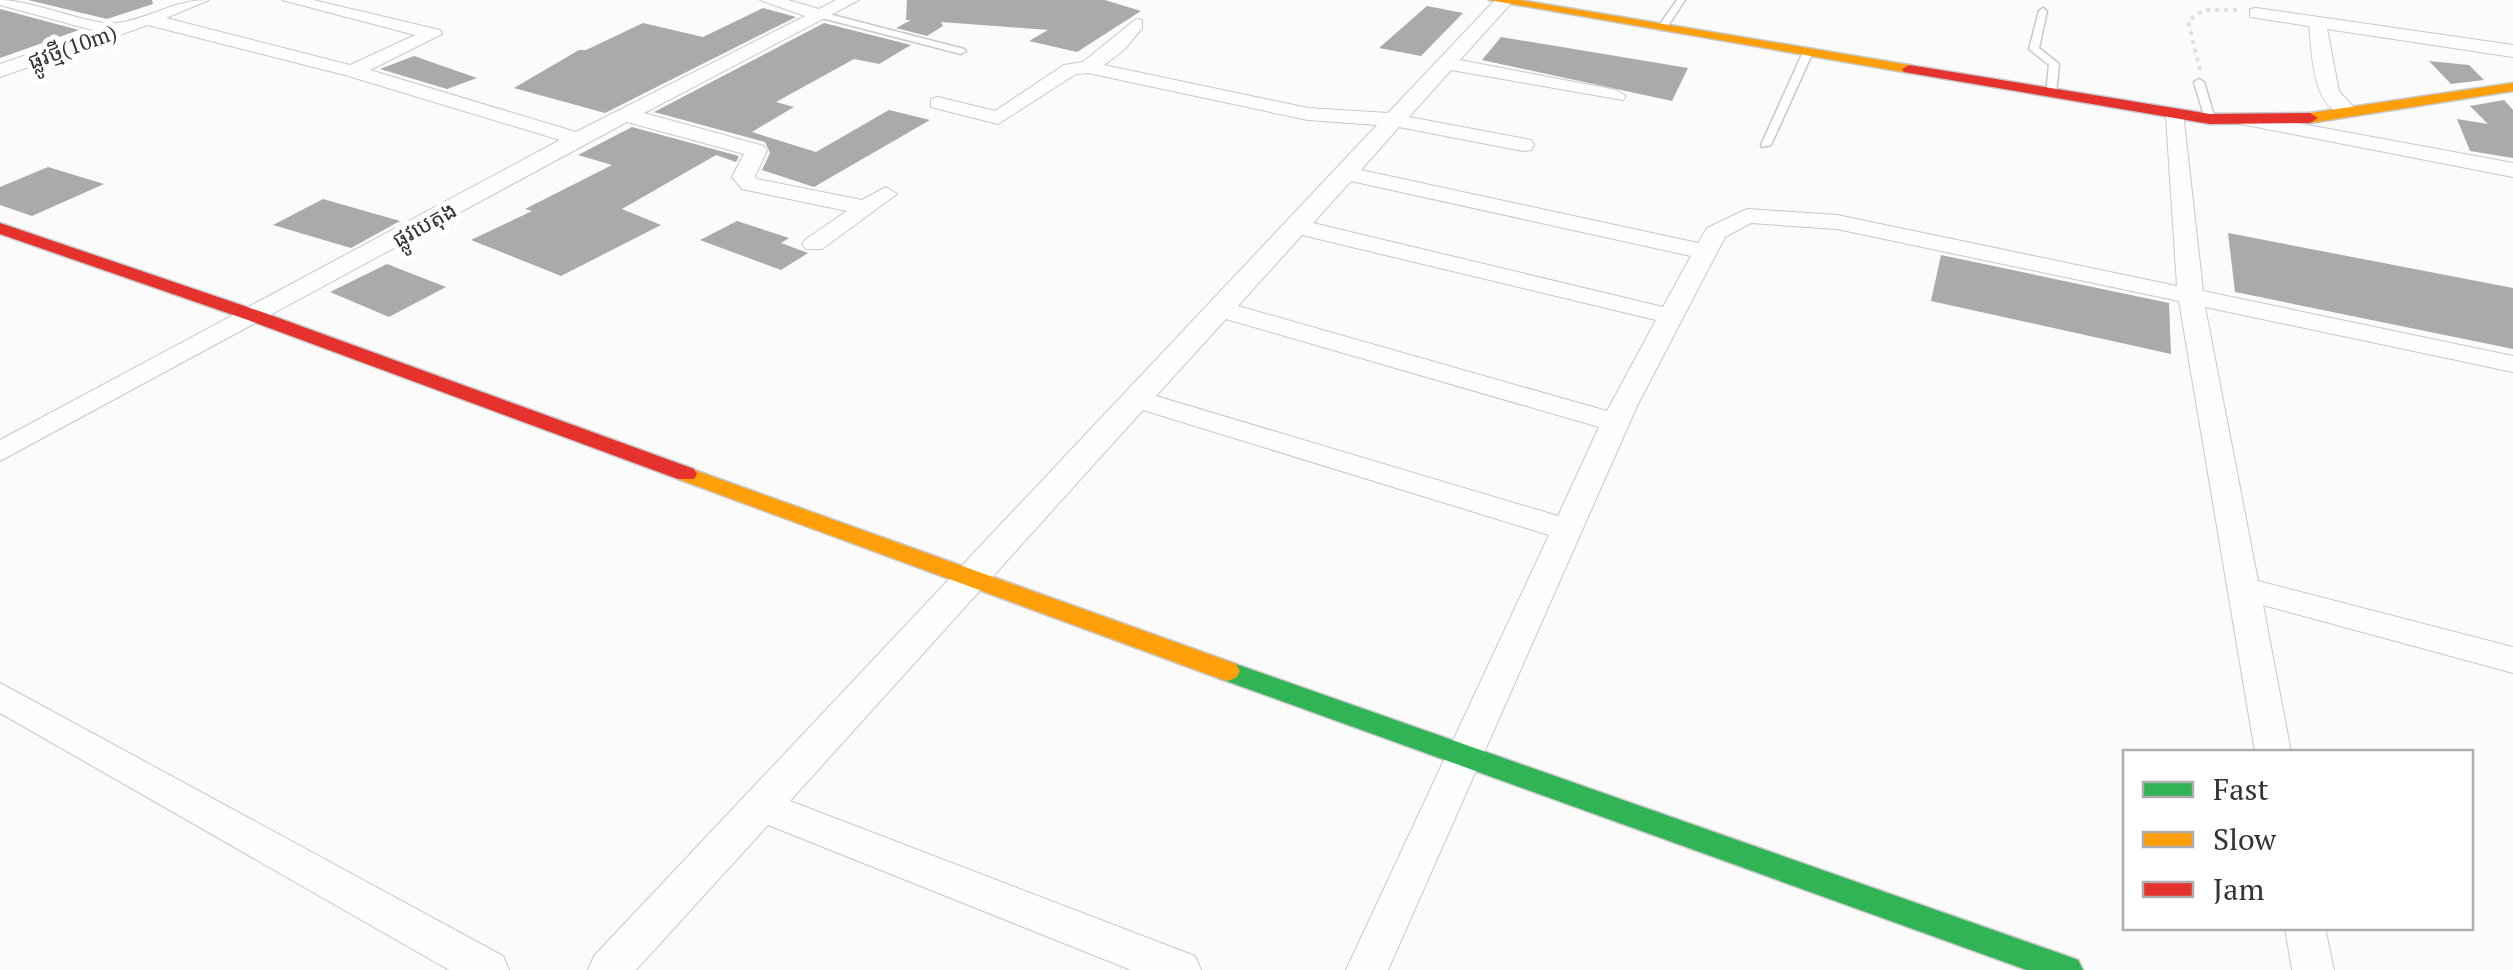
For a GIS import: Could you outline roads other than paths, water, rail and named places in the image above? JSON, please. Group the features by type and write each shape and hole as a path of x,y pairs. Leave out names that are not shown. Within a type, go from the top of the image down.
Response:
{"street":[{"path":"1,0 115,30"},
{"name":"ផ្លូវថ្មី(10m)","path":"0,71 200,0"},
{"path":"291,0 433,34 352,71"},
{"path":"769,0 820,16"},
{"name":"ផ្លូវបេតុង","path":"0,452 578,140 850,0"},
{"path":"609,970 1501,0 2210,119 2303,120 2513,86"},
{"path":"2256,13 2513,51"},
{"path":"147,19 352,71 578,140"},
{"path":"2317,22 2330,93 2348,112"},
{"path":"1088,67 1118,45 1136,24"},
{"path":"1446,63 1616,96"},
{"path":"938,103 998,118 1071,69 1088,67 1308,114 1394,120 1523,146"},
{"path":"626,115 756,152 743,177 750,184 876,201 814,244"},
{"path":"2176,116 2190,299 2273,750"},
{"path":"2248,120 2513,170"},
{"path":"1344,173 1704,252"},
{"path":"1367,970 1616,423 1715,233 1747,216 1819,220 2513,364"},
{"path":"1296,226 1670,316"},
{"path":"0,228 255,316 1465,758 2067,970"},
{"path":"1220,309 1616,423"},
{"path":"1136,399 1568,530"},
{"path":"2242,588 2513,660"},
{"path":"0,696 488,970"},
{"path":"762,806 1180,970"},
{"path":"2305,930 2313,970"}],"lane":[{"path":"1662,28 1681,0"},
{"path":"2042,11 2034,49 2054,64 2051,94"},
{"path":"820,16 961,51"},
{"path":"1766,145 1808,52"},
{"path":"2198,82 2210,119"}]}
